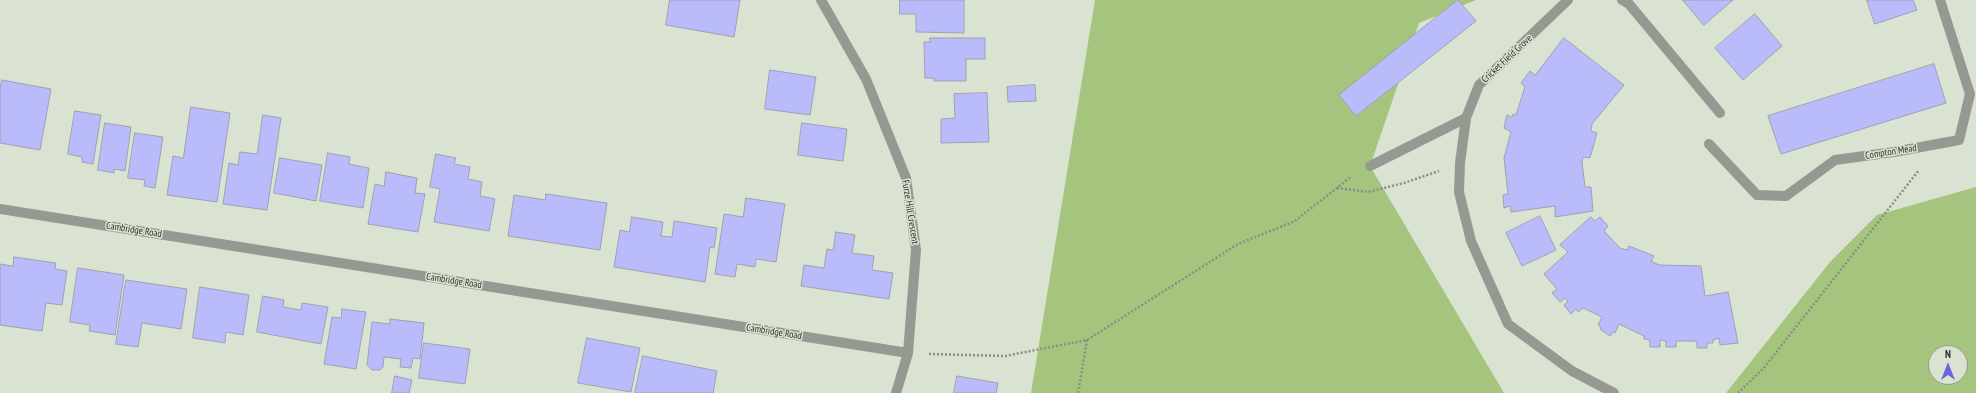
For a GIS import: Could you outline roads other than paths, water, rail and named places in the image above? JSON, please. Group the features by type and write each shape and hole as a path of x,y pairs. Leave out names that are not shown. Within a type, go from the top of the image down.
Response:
{"street":[{"name":"Furze Hill Crescent","path":"821,0 866,79 906,178 916,250 908,353 896,393"},
{"name":"Cricket Field Grove","path":"1568,0 1479,85 1466,118 1460,163 1459,192 1471,241 1508,324 1572,371 1614,393"},
{"path":"1622,0 1628,4 1720,113"},
{"name":"Compton Mead","path":"1709,144 1757,194 1786,196 1835,160 1959,140 1970,94 1940,0"},
{"path":"1370,166 1466,118"},
{"name":"Cambridge Road","path":"0,209 908,353"}]}
